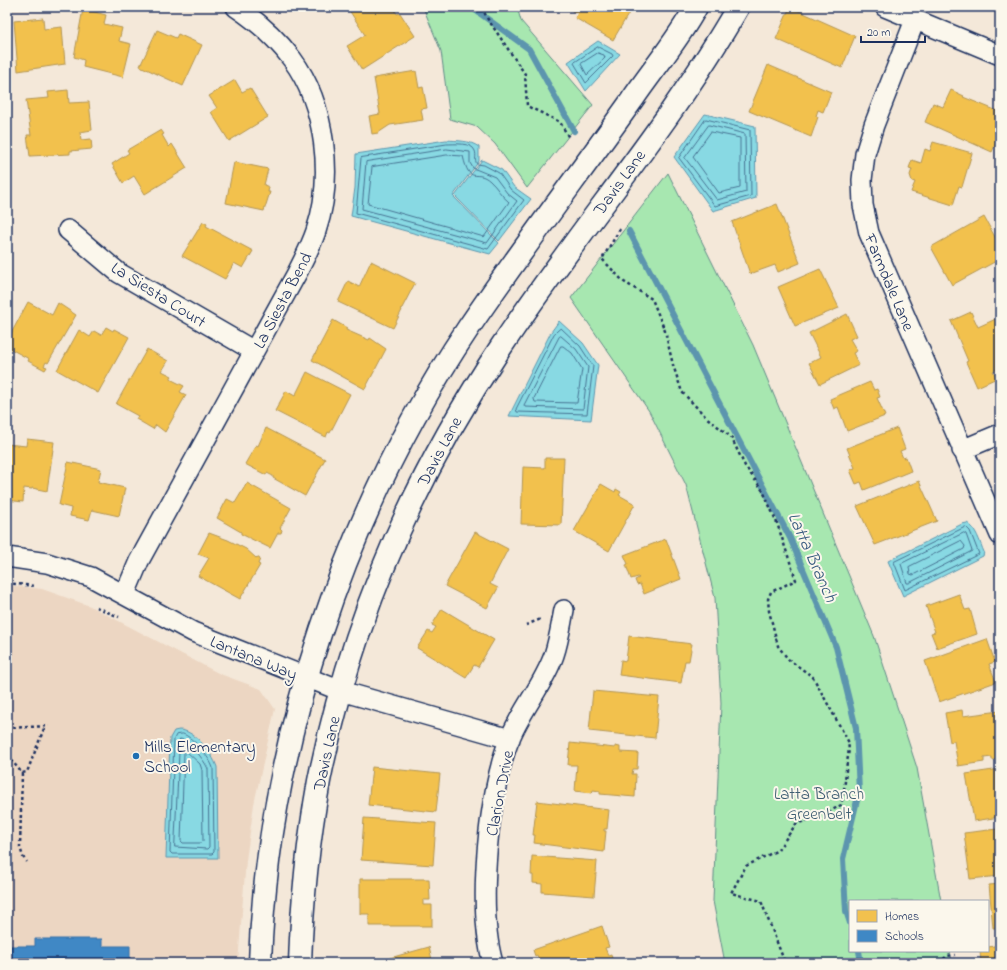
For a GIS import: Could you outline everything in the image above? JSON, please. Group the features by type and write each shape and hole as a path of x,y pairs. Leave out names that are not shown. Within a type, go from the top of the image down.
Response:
{"street":[{"name":"La Siesta Bend","path":"125,594 139,561 297,273 316,231 325,195 327,162 321,127 302,75 293,60 272,36 236,7"},
{"path":"260,963 265,890 275,817 286,757 306,679 340,578 385,472 419,408 468,328 696,7"},
{"name":"Davis Lane","path":"300,963 304,887 319,782 341,691 360,630 392,545 413,500 454,422 501,346 651,139 738,7"},
{"path":"885,7 1000,55"},
{"name":"Farmdale Lane","path":"915,20 865,154 862,180 863,205 869,233 1000,535"},
{"name":"La Siesta Court","path":"68,230 119,273 254,351"},
{"path":"962,450 1000,434"},
{"name":"Lantana Way","path":"7,557 28,559 64,567 91,577 194,632 306,679 341,691 510,739"},
{"name":"Clarion Drive","path":"493,963 486,924 486,886 495,801 501,768 510,739 554,655 560,635 564,610"}],"path":[{"path":"482,7 487,18 525,74 527,106 560,122 569,138"},
{"path":"620,229 602,259 624,282 652,299 665,331 673,365 682,392 706,417 731,437 745,466 763,491 777,523 796,580 771,592 768,599 769,612 778,646 788,659 813,677 848,741 849,756 846,768 845,791 840,805 827,813 796,824 778,850 746,866 731,893 761,901 785,963"},
{"path":"7,583 35,586"},
{"path":"96,607 121,618"},
{"path":"22,773 27,772 45,726"},
{"path":"7,728 49,726"},
{"path":"7,755 22,773 20,847 23,857 27,862"},
{"path":"939,963 947,956 954,955"}],"shaded area":[{"name":"Mills Elementary School","path":"7,585 42,589 90,606 220,674 261,689 275,709 254,804 246,860 238,963 7,963"}],"green space":[{"path":"423,7 517,7 521,21 593,105 527,188 495,144 477,127 450,119 441,51"},
{"name":"Latta Branch Greenbelt","path":"668,173 753,345 874,636 917,768 941,900 849,900 849,952 950,952 952,963 725,963 713,901 721,703 715,598 686,485 649,411 571,298"}],"water":[{"path":"598,41 620,54 586,91 568,62"},
{"path":"705,114 755,126 756,198 713,211 674,157"},
{"path":"446,140 467,142 479,147 479,161 453,196 499,243 490,254 351,216 355,188 356,154"},
{"path":"482,160 502,170 514,187 531,199 499,241 455,196"},
{"path":"559,321 583,343 598,365 591,420 509,416 551,332"},
{"path":"967,523 973,528 977,536 984,552 983,556 903,596 888,561 962,524"},
{"path":"174,731 185,731 197,738 207,749 217,767 218,858 166,858 170,738"}],"building: Homes":[{"path":"354,7 393,7 397,14 400,13 415,36 362,70 347,46 365,35 349,10"},
{"path":"574,7 638,7 629,13 613,40 575,18 578,13 572,11"},
{"path":"790,7 855,36 842,68 776,39"},
{"path":"83,9 106,15 104,24 122,28 119,41 131,44 123,77 83,67 84,60 74,57"},
{"path":"43,18 44,29 62,27 65,64 18,71 14,21"},
{"path":"157,30 176,38 178,34 202,45 183,86 140,66"},
{"path":"768,65 831,92 823,112 818,110 816,116 818,117 811,137 749,111"},
{"path":"416,71 419,88 423,87 427,108 421,109 423,120 390,125 378,133 372,134 369,116 380,114 374,78"},
{"path":"235,80 242,92 250,88 268,117 229,141 211,112 217,108 209,96"},
{"path":"68,90 69,103 89,102 92,130 80,132 81,140 91,139 92,149 70,151 70,154 30,156 27,135 31,135 26,100 49,98 48,92"},
{"path":"951,90 964,96 963,97 1000,112 995,126 1000,128 1000,134 992,152 925,122 933,103 943,107"},
{"path":"161,130 164,134 162,135 169,147 172,144 187,168 145,194 134,176 123,183 112,164 129,153 127,150"},
{"path":"933,142 972,153 962,187 959,186 953,205 911,192 915,182 912,181 910,175 912,169 909,168 912,160 921,163 925,149 930,151"},
{"path":"234,162 268,169 264,185 269,187 268,192 270,192 264,211 226,203"},
{"path":"777,204 800,263 778,272 775,265 750,274 732,222"},
{"path":"984,217 1000,246 1000,259 952,285 931,247"},
{"path":"203,222 207,224 206,226 253,251 243,268 234,263 225,279 182,256"},
{"path":"371,261 415,283 402,308 400,309 402,310 393,328 338,302 348,281 359,287"},
{"path":"820,269 839,308 795,326 778,287"},
{"path":"28,302 52,315 58,303 76,315 48,363 46,362 44,366 47,367 45,370 7,347 7,341"},
{"path":"971,312 978,327 998,318 1000,322 1000,368 993,371 997,378 977,387 951,321"},
{"path":"847,314 857,336 850,339 857,351 853,353 859,365 820,384 809,363 821,357 809,333"},
{"path":"333,320 347,328 346,330 369,340 370,338 386,349 365,389 312,360"},
{"path":"106,327 113,331 114,329 129,337 98,393 57,370 79,330 90,337 94,331 101,335"},
{"path":"147,349 168,361 162,371 172,376 170,379 184,386 180,392 186,395 165,432 156,425 153,429 136,419 138,416 116,404"},
{"path":"307,372 350,394 330,433 328,432 326,437 275,411 286,391 295,396"},
{"path":"870,382 874,390 877,389 880,397 877,398 885,416 847,431 838,407 834,409 830,399"},
{"path":"266,428 325,459 305,496 273,478 273,476 267,473 266,475 245,464 256,445 258,446"},
{"path":"897,428 905,449 900,451 903,458 906,457 911,471 864,490 861,482 856,484 850,470 855,468 847,448"},
{"path":"27,439 54,442 47,491 24,488 23,502 7,500 7,444 26,446"},
{"path":"545,458 564,458 561,525 521,524 523,467 545,468"},
{"path":"68,462 101,469 98,482 125,488 119,516 92,510 89,520 70,516 71,508 59,505"},
{"path":"919,481 937,521 875,545 857,506"},
{"path":"247,483 291,508 280,528 282,530 281,533 278,533 270,548 241,534 241,532 217,518 227,499 235,503"},
{"path":"601,484 615,492 616,489 621,492 619,495 635,504 609,551 574,531"},
{"path":"475,532 508,549 490,584 498,588 487,608 445,586"},
{"path":"209,533 246,549 256,558 257,557 260,559 258,564 260,565 240,599 198,576 209,558 198,554"},
{"path":"666,539 681,579 644,594 640,584 637,585 635,580 639,578 631,579 626,565 628,564 624,555"},
{"path":"959,594 965,610 970,609 977,634 937,648 931,633 935,632 926,606"},
{"path":"442,609 494,640 478,667 474,665 466,678 417,648 428,631 432,633 436,627 432,625"},
{"path":"629,636 692,644 689,661 685,661 681,683 619,675 621,660 626,661"},
{"path":"987,639 995,662 989,664 996,682 939,702 925,661"},
{"path":"593,691 659,697 655,738 589,731"},
{"path":"962,710 963,716 1000,711 1000,759 992,760 992,757 984,758 984,762 958,766 954,741 950,742 945,713"},
{"path":"570,743 615,748 615,746 620,747 620,752 638,753 637,769 633,769 632,774 636,774 635,797 600,794 600,791 593,790 592,793 575,791 577,765 568,765"},
{"path":"372,767 440,774 436,812 368,805"},
{"path":"1000,769 1000,817 974,821 966,774"},
{"path":"537,801 609,810 607,829 604,829 604,831 606,831 604,852 534,843 535,835 533,835"},
{"path":"364,818 436,823 433,865 361,860"},
{"path":"997,829 1000,830 1000,876 970,879 964,833"},
{"path":"532,856 597,861 594,896 542,892 542,884 533,883 533,875 531,875"},
{"path":"360,879 429,879 430,900 423,900 423,905 432,905 432,926 369,926 369,914 360,914"},
{"path":"1000,884 1000,928 993,928 989,885"},
{"path":"602,926 609,947 605,948 608,955 611,954 613,963 540,963 537,955 535,956 533,950"},
{"path":"1000,945 1000,963 981,963 980,952 989,952 989,947"},
{"path":"429,947 432,960 435,959 436,963 372,963"}],"building: Schools":[{"path":"35,939 102,939 102,946 130,946 130,963 7,963 7,946 35,946"}],"waterway":[{"name":"Latta Branch","path":"471,7 529,49 574,131"},
{"name":"Latta Branch","path":"629,231 790,538 836,647 856,728 859,792 843,859 846,911 849,920"},
{"name":"Latta Branch","path":"859,952 861,963"}],"place":[{"name":"Mills Elementary School","path":"136,756"}]}
